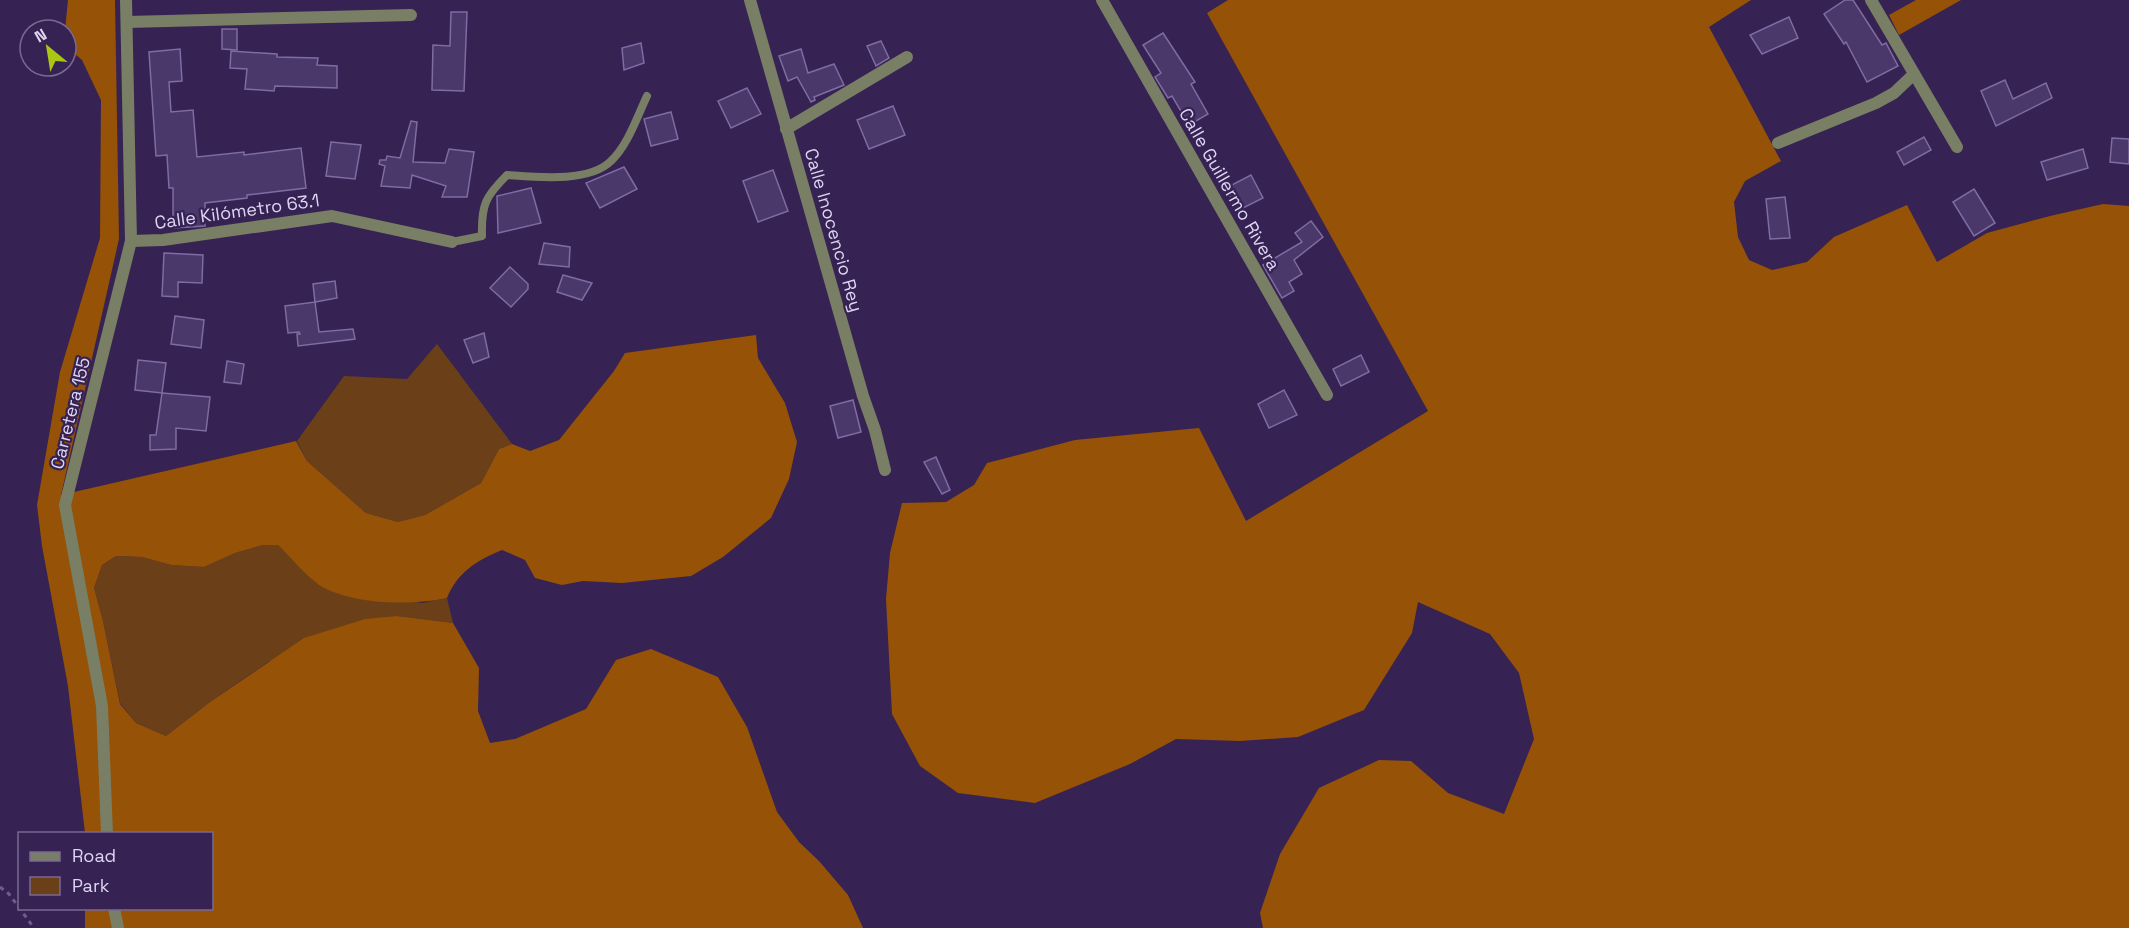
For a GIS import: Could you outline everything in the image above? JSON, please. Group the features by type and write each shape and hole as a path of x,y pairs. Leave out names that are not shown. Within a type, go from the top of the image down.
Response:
{"street":[{"name":"Carretera 155","path":"107,832 102,706 65,505 131,241 126,0"},
{"name":"Calle Inocencio Rey","path":"750,0 885,470"},
{"name":"Calle Guillermo Rivera","path":"1102,0 1327,395"},
{"path":"1871,0 1956,147"},
{"path":"127,22 411,15"},
{"path":"786,129 907,57"},
{"path":"1778,143 1876,104 1894,93 1914,74"},
{"name":"Calle Kilómetro 63.1","path":"131,241 163,240 332,216 452,242"},
{"path":"114,910 118,928"}],"lane":[{"path":"452,242 482,236 482,211 490,192 507,175 576,176 598,170 611,162 624,144 647,96"}],"path":[{"path":"0,887 18,906"},
{"path":"21,910 34,928"}],"green space":[{"path":"437,344 512,444 499,449 481,483 425,515 398,522 366,513 307,461 297,441 344,376 407,379"},
{"path":"263,545 278,545 316,583 422,603 447,598 453,623 397,616 268,662 166,736 136,723 120,703 94,588 102,565 116,556 142,557 171,565 204,567 235,553"}],"shaded area":[{"path":"68,0 115,0 119,239 61,495 296,441 307,461 366,513 398,522 425,515 481,483 499,449 512,444 530,451 559,440 614,371 625,353 756,335 758,358 785,403 797,442 789,479 771,518 723,557 691,576 622,583 583,581 562,585 535,578 525,560 502,550 484,558 462,574 447,598 397,603 360,599 328,590 310,578 278,545 263,545 235,553 204,567 171,565 142,557 116,556 102,565 94,588 120,704 136,723 166,736 210,702 304,638 365,619 397,616 453,623 479,668 478,711 490,743 515,739 586,709 616,660 651,649 718,677 747,727 777,812 799,842 848,895 863,928 85,928 85,910 213,910 213,832 85,832 68,686 42,546 37,505 60,372 100,238 101,100 82,60 78,56 78,18 66,18"},
{"path":"1228,0 1751,0 1709,27 1781,161 1745,181 1734,202 1738,237 1749,260 1772,270 1807,262 1834,237 1907,205 1937,262 1987,233 2103,204 2129,206 2129,928 1263,928 1260,913 1280,854 1319,788 1379,760 1411,761 1448,793 1504,814 1534,739 1519,673 1490,634 1418,602 1412,633 1364,710 1298,737 1240,741 1176,739 1130,764 1035,803 958,793 920,766 892,714 886,599 890,553 902,503 946,502 974,485 987,463 1075,440 1199,428 1246,521 1428,411 1207,13"},
{"path":"1916,0 1961,0 1899,35 1889,15"}],"building":[{"path":"1845,0 1853,0 1882,45 1886,43 1898,66 1867,82 1846,42 1844,44 1824,14"},
{"path":"451,12 467,12 464,91 432,90 433,45 450,46"},
{"path":"1789,17 1798,38 1762,54 1750,35"},
{"path":"222,29 237,29 237,50 222,49"},
{"path":"1163,33 1195,82 1191,84 1208,114 1189,125 1172,96 1168,98 1155,77 1161,73 1143,45"},
{"path":"881,41 889,58 876,66 867,46"},
{"path":"641,43 644,63 624,70 622,48"},
{"path":"180,49 182,81 169,82 171,112 193,110 197,157 244,152 244,155 301,148 306,188 205,203 205,226 173,228 173,188 169,188 167,155 156,156 149,52"},
{"path":"801,49 808,73 834,64 844,85 814,97 815,100 811,102 797,77 788,81 779,56"},
{"path":"231,51 277,54 277,57 318,58 317,65 337,66 337,88 275,86 274,91 245,89 247,69 230,68"},
{"path":"2005,80 2013,99 2046,83 2052,98 1996,126 1981,91"},
{"path":"747,88 761,114 731,128 718,101"},
{"path":"893,106 905,135 869,149 857,120"},
{"path":"671,112 678,139 651,146 644,119"},
{"path":"411,121 417,122 413,162 445,163 449,149 474,152 467,197 442,197 446,186 412,175 410,188 381,186 385,166 379,164 380,160 386,160 387,156 400,158"},
{"path":"1924,137 1931,150 1904,165 1897,152"},
{"path":"2112,138 2129,139 2129,164 2110,162"},
{"path":"331,142 361,145 355,179 326,176"},
{"path":"2083,149 2088,168 2047,180 2041,162"},
{"path":"624,167 637,189 600,208 586,183"},
{"path":"773,170 788,211 758,222 743,181"},
{"path":"1251,175 1263,198 1237,211 1226,188"},
{"path":"531,188 541,223 498,233 497,196"},
{"path":"1974,189 1995,223 1974,236 1953,202"},
{"path":"1785,197 1790,238 1770,239 1766,199"},
{"path":"1311,221 1323,237 1294,260 1302,274 1289,282 1294,291 1282,298 1263,265 1302,242 1295,233"},
{"path":"544,243 570,247 569,267 539,264"},
{"path":"164,253 203,255 202,283 178,282 178,297 162,296"},
{"path":"510,267 528,284 528,289 511,307 490,288"},
{"path":"563,275 592,283 582,300 557,292"},
{"path":"335,281 337,298 315,302 313,284"},
{"path":"315,302 319,332 353,329 355,339 298,346 297,334 300,334 299,332 288,333 285,306"},
{"path":"175,316 204,320 201,348 171,344"},
{"path":"484,333 489,357 473,363 464,340"},
{"path":"1361,355 1369,372 1341,386 1333,369"},
{"path":"138,360 166,363 162,393 135,390"},
{"path":"227,361 244,364 241,384 224,382"},
{"path":"1284,390 1297,415 1269,428 1258,404"},
{"path":"162,393 210,397 206,431 176,428 176,449 150,450 150,435 156,435"},
{"path":"853,400 861,432 838,438 830,406"},
{"path":"936,457 950,490 942,494 924,462"}]}
